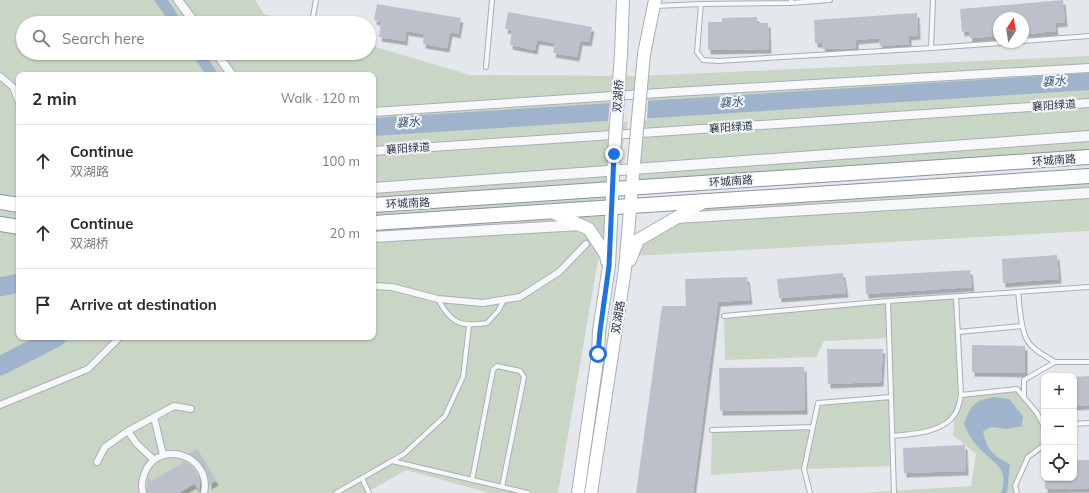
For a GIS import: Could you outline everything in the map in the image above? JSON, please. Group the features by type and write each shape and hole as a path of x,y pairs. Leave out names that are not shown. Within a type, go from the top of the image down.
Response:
{"highway":[{"name":"环城南路","path":"376,205 1089,157"},
{"name":"环城南路","path":"376,223 1089,176"},
{"path":"0,202 16,205"},
{"path":"0,224 16,227"}],"main road":[{"name":"双湖桥","path":"612,189 623,2"},
{"name":"双湖桥","path":"632,188 644,54 654,3"},
{"name":"双湖路","path":"591,493 625,269 632,188"},
{"name":"双湖路","path":"578,493 609,266 612,189"},
{"path":"625,269 638,240 706,201"},
{"path":"550,211 589,229 606,255 609,266"}],"street":[{"path":"178,0 190,16"},
{"path":"221,60 230,72"},
{"path":"376,112 682,91 1089,68"},
{"path":"0,76 13,87 16,95"},
{"name":"襄阳绿道","path":"376,151 1089,103"},
{"path":"376,188 1089,136"},
{"path":"677,218 1089,193"},
{"path":"376,237 581,225"},
{"path":"376,286 392,287 438,300 483,303 520,297 559,272 586,244"},
{"path":"0,405 88,369 117,340"},
{"path":"96,462 105,447 128,431 174,406 190,408"},
{"path":"154,417 164,455"},
{"path":"128,431 136,443 154,460"},
{"path":"143,493 142,478 147,468 154,460 164,455 174,454 193,460 200,468 204,477 204,493"}],"lane":[{"path":"313,16 316,0"},
{"path":"486,67 492,0"},
{"path":"654,3 701,4 830,0"},
{"path":"931,48 932,0"},
{"path":"701,4 697,52 703,60 718,61 993,44"},
{"path":"1029,41 1089,36"},
{"path":"724,316 888,301 1089,287"},
{"path":"1018,292 1022,326 1027,340 1038,351 1055,362"},
{"path":"892,436 917,434 941,427 955,414 961,396 956,297"},
{"path":"438,300 445,313 456,322 469,326 487,323 498,311 504,300"},
{"path":"888,301 894,493"},
{"path":"336,493 404,454 445,416 463,377 469,326"},
{"path":"958,332 1022,326"},
{"path":"1024,397 1024,380 1055,362 1089,362"},
{"path":"472,480 493,370 497,366 520,370 524,377 502,487"},
{"path":"961,396 1017,389 1037,413 1041,420"},
{"path":"810,493 804,469 818,403 891,397"},
{"path":"1077,424 1089,423"},
{"path":"712,430 812,427"},
{"path":"1017,493 1015,486 1028,457 1041,447"},
{"path":"392,461 528,493"},
{"path":"362,478 369,493"}],"green space":[{"path":"0,0 255,0 264,14 271,16 16,16 16,60 376,60 376,47 470,75 637,76 1089,56 1089,157 632,188 637,79 596,271 558,493 489,493 406,470 366,493 0,493"},
{"path":"1089,176 1089,231 632,256 638,240 706,201"},
{"path":"956,297 961,395 1017,389 1037,413 1041,420 1041,447 1027,457 1015,486 1017,493 860,493 971,486 976,454 953,435 955,414 941,427 917,434 892,436 893,466 804,469 711,475 712,430 812,427 818,403 891,397 889,338 824,341 816,357 725,360 724,316"}],"water":[{"path":"154,0 168,0 178,16 165,16"},
{"path":"196,60 209,60 217,72 204,72"},
{"name":"襄水","path":"1089,73 1089,90 376,136 376,118"},
{"path":"995,397 1009,399 1023,416 1022,426 1007,429 991,427 983,431 992,452 1010,464 1007,493 1001,493 1004,479 1001,469 977,446 969,435 964,424 969,412 975,404"}],"pier":[{"path":"648,99 647,120 608,123 610,101"}],"building":[{"path":"1063,0 1065,22 1055,23 1056,31 1029,34 1029,12 993,12 993,36 970,38 969,31 962,32 960,9"},
{"path":"377,4 461,18 458,34 450,32 447,48 423,44 424,34 406,31 405,41 379,37 381,22 376,21 376,16 375,16"},
{"path":"508,12 592,27 589,42 580,41 577,57 553,53 555,43 537,40 535,50 510,45 512,30 505,29"},
{"path":"917,13 918,35 909,36 909,44 880,46 879,38 856,40 856,48 823,49 822,43 815,43 814,20"},
{"path":"757,17 757,23 768,23 769,49 708,50 708,22 722,22 722,18"},
{"path":"1057,255 1059,279 1003,283 1002,259"},
{"path":"970,270 972,287 866,294 865,276"},
{"path":"843,273 846,293 779,298 777,279"},
{"path":"747,277 750,300 718,302 693,493 636,493 662,306 686,306 685,279"},
{"path":"972,345 1025,346 1025,373 972,372"},
{"path":"827,349 883,349 881,382 828,384"},
{"path":"804,367 805,410 720,411 719,368"},
{"path":"1089,376 1089,405 1077,406 1077,377"},
{"path":"965,445 966,471 904,473 903,448"},
{"path":"197,449 216,481 209,485 209,479 204,467 196,458 189,454"},
{"path":"180,460 190,465 196,472 200,481 200,491 194,484 179,493 147,493 148,478 151,481 183,463"},
{"path":"1077,460 1089,460 1089,488 1045,489 1045,481 1077,481"}],"waterway":[{"path":"0,287 16,284"},
{"path":"0,366 51,340"}],"route":[{"path":"598,354 609,266 614,154"}]}
